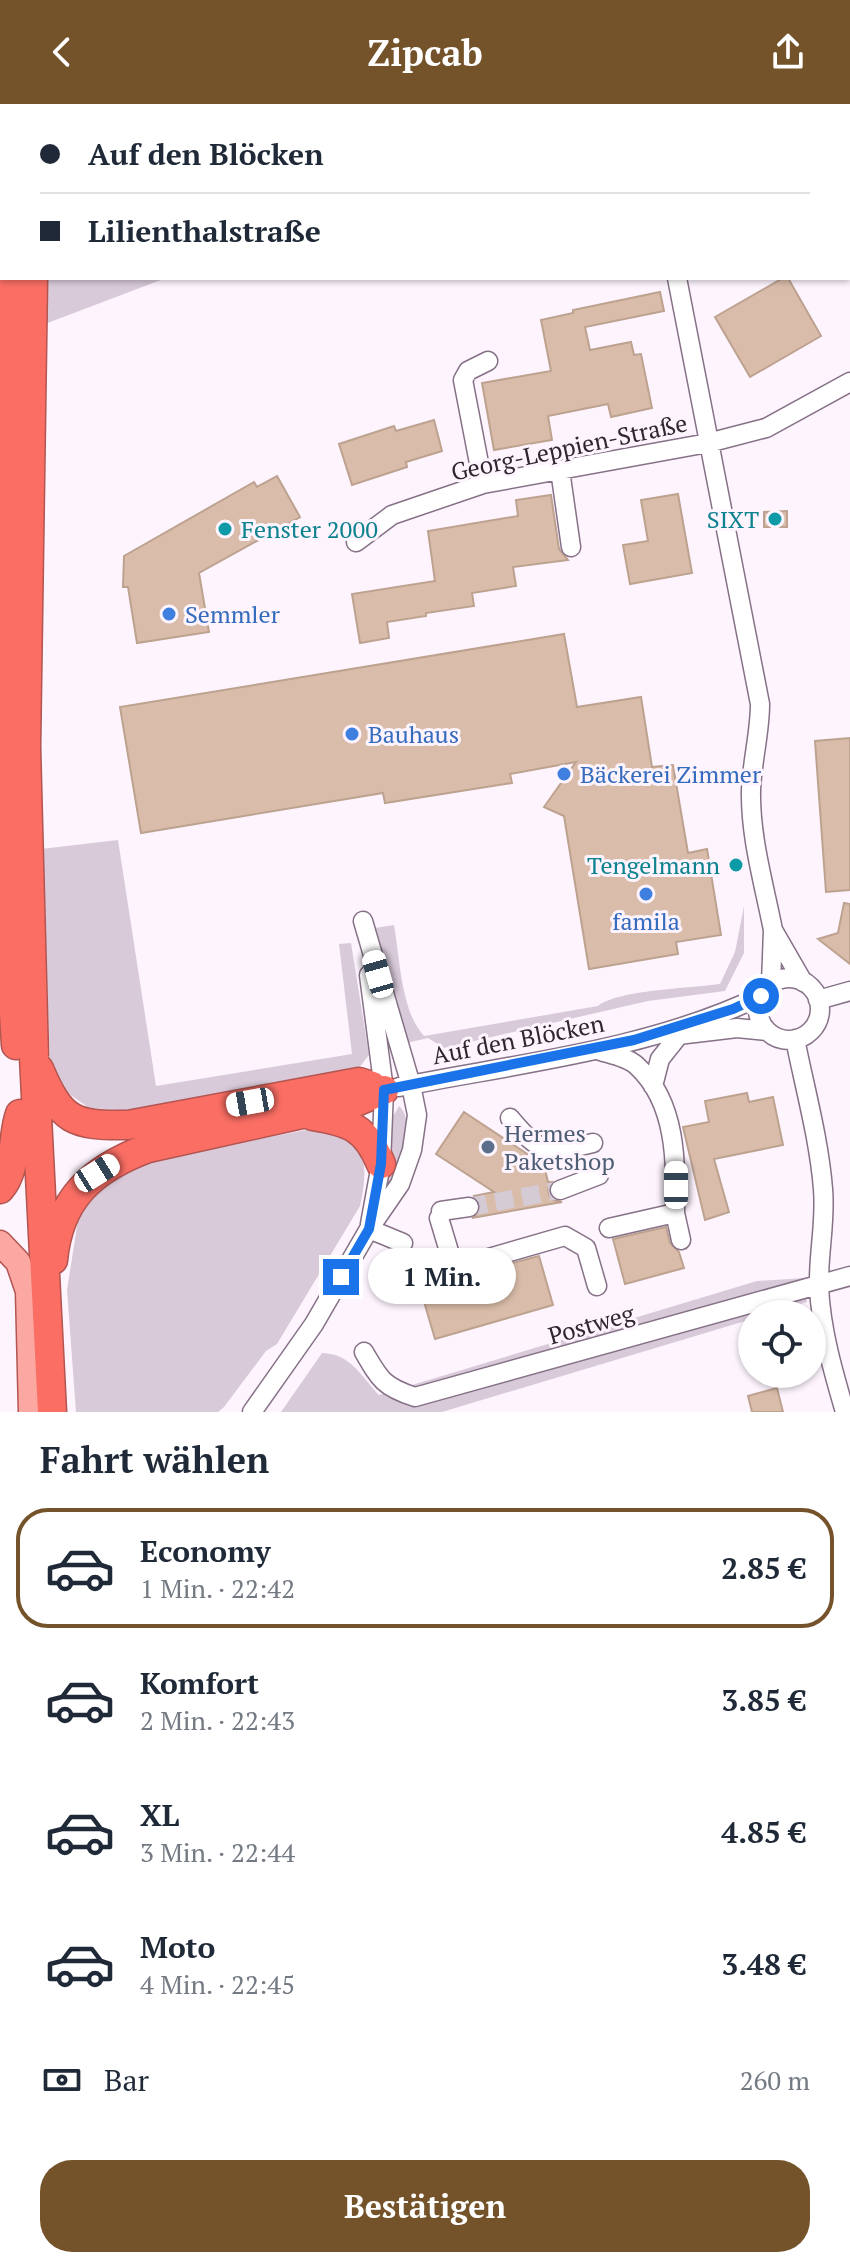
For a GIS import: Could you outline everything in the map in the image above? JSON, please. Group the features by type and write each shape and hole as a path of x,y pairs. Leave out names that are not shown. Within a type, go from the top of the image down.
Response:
{"highway":[{"path":"9,280 1,564 6,885 20,1114 36,1294 52,1412"},
{"path":"33,280 26,747 36,1294"},
{"path":"34,1057 56,1105 70,1118 94,1126 128,1125 359,1082 398,1087"},
{"path":"36,1294 52,1275 55,1241 64,1215 78,1191 97,1173 120,1159 148,1148 356,1102 398,1087"},
{"path":"0,1189 12,1165 15,1128 20,1114"},
{"path":"304,1114 343,1121 355,1128 374,1148 381,1164"}],"main road":[{"path":"0,1243 18,1262 36,1294 31,1412"}],"street":[{"path":"677,280 760,704 751,786 752,811 773,930 766,990 758,1014 767,1031"},
{"path":"483,484 463,380 468,371 488,361"},
{"name":"Georg-Leppien-Straße","path":"356,542 392,515 483,484 708,443 766,428 850,382"},
{"path":"560,470 571,547"},
{"name":"Auf den Blöcken","path":"398,1087 363,921 398,1087"},
{"path":"773,930 803,982 810,986 818,1000 818,1020 812,1029 795,1039 824,1192 819,1285 822,1319 845,1412"},
{"name":"Auf den Blöcken","path":"398,1087 597,1050 733,1009 792,978 803,982"},
{"path":"818,1000 850,991"},
{"name":"Auf den Blöcken","path":"634,1040 737,1028 767,1031 785,1040 795,1039"},
{"path":"653,1086 660,1059 679,1035"},
{"path":"597,1050 636,1063 662,1099 676,1157 675,1213 681,1240"},
{"path":"369,1229 398,1087"},
{"path":"252,1412 314,1324 369,1229 400,1184 412,1150 417,1115 398,1087"},
{"path":"510,1118 528,1140 543,1148 558,1151 593,1143"},
{"path":"560,1190 599,1175"},
{"path":"469,1207 440,1215 454,1268 565,1236 586,1248 597,1286"},
{"path":"609,1228 675,1213"},
{"path":"369,1229 403,1243"},
{"name":"Postweg","path":"364,1352 381,1382 394,1391 415,1397 850,1276"}],"shaded area":[{"path":"47,280 161,280 45,324"},
{"path":"118,840 156,1086 352,1054 339,944 351,943 369,1055 358,1069 134,1111 89,1108 51,1081 41,849"},
{"path":"744,906 744,953 725,991 648,1001 444,1048 428,1038 402,1044 375,928 394,925 406,999 410,1013 424,1036 598,1006 621,996 638,993 720,984 735,952"},
{"path":"399,1106 407,1128 405,1142 378,1211 392,1118"},
{"path":"322,1127 349,1138 362,1155 364,1178 360,1206 277,1344 266,1351 224,1407 218,1412 76,1412 67,1290 78,1220 90,1199 106,1182 153,1159"},
{"path":"805,1278 807,1300 738,1300 738,1323 442,1412 281,1412 322,1353 341,1357 348,1362 379,1395 757,1281"}],"building":[{"path":"780,280 789,280 821,336 750,377 715,317"},
{"path":"660,292 664,311 585,327 590,350 631,342 634,355 641,354 652,408 611,417 608,404 548,416 552,440 494,450 482,383 551,371 541,320 573,313 573,310"},
{"path":"434,420 442,451 406,462 407,467 352,485 339,444 394,426 396,431"},
{"path":"277,476 300,517 199,573 209,632 137,643 128,587 123,587 124,556 254,482 257,487"},
{"path":"678,494 692,573 630,584 623,545 648,541 641,500"},
{"path":"551,495 559,549 568,560 513,567 516,586 472,593 474,606 387,622 389,638 360,643 352,594 435,581 428,531 518,516 516,500"},
{"name":"SIXT","path":"787,511 787,527 764,527 764,512"},
{"name":"Bauhaus","path":"564,634 577,707 641,697 652,767 673,765 688,853 707,849 721,935 676,942 678,954 589,969 564,816 544,807 576,762 510,774 512,783 385,803 383,793 141,833 120,707"},
{"path":"850,738 850,890 826,892 815,741"},
{"path":"844,903 850,904 850,964 818,939 838,933"},
{"path":"747,1093 749,1102 773,1097 783,1145 714,1159 729,1212 705,1220 683,1127 709,1122 705,1101"},
{"path":"464,1112 544,1165 548,1182 552,1182 548,1187 549,1195 553,1200 562,1202 472,1218 480,1212 481,1206 474,1196 494,1192 436,1154"},
{"path":"666,1227 670,1243 679,1252 684,1268 625,1284 613,1239"},
{"path":"539,1256 553,1305 435,1339 420,1288"},
{"path":"777,1388 783,1412 752,1412 748,1396"}],"tunnel":[{"path":"469,1207 560,1190"}],"place":[{"name":"SIXT","path":"775,519"},
{"name":"Fenster 2000","path":"225,529"},
{"name":"Semmler","path":"169,614"},
{"name":"Bauhaus","path":"352,734"},
{"name":"Bäckerei Zimmer","path":"564,774"},
{"name":"Tengelmann","path":"736,865"},
{"name":"famila","path":"646,894"},
{"name":"Hermes Paketshop","path":"488,1147"}],"route":[{"path":"341,1277 369,1229 381,1164 384,1090 597,1050 733,1009 761,996"}]}
